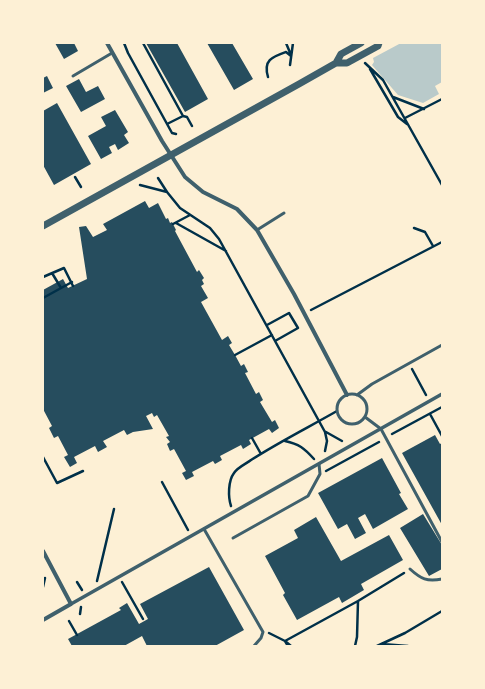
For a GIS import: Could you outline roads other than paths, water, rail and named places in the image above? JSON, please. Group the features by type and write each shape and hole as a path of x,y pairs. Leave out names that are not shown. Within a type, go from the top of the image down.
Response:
{"street":[{"path":"106,43 185,177 203,192 237,209 258,230 294,294 347,395"},
{"path":"336,63 341,54 362,43"},
{"path":"43,226 336,63 347,63 378,46 379,43"},
{"path":"43,620 442,394"},
{"path":"43,551 72,604"}],"lane":[{"path":"73,76 112,53"},
{"path":"258,230 284,213"},
{"path":"357,395 372,384 442,345"},
{"path":"347,395 357,395 362,397 368,411 360,423 351,424 342,420 338,411 340,402 347,395"},
{"path":"365,417 381,429 442,542"},
{"path":"233,538 308,496 320,474 319,464"},
{"path":"204,529 264,632 254,646"},
{"path":"410,569 420,578 433,581 442,579"}]}
